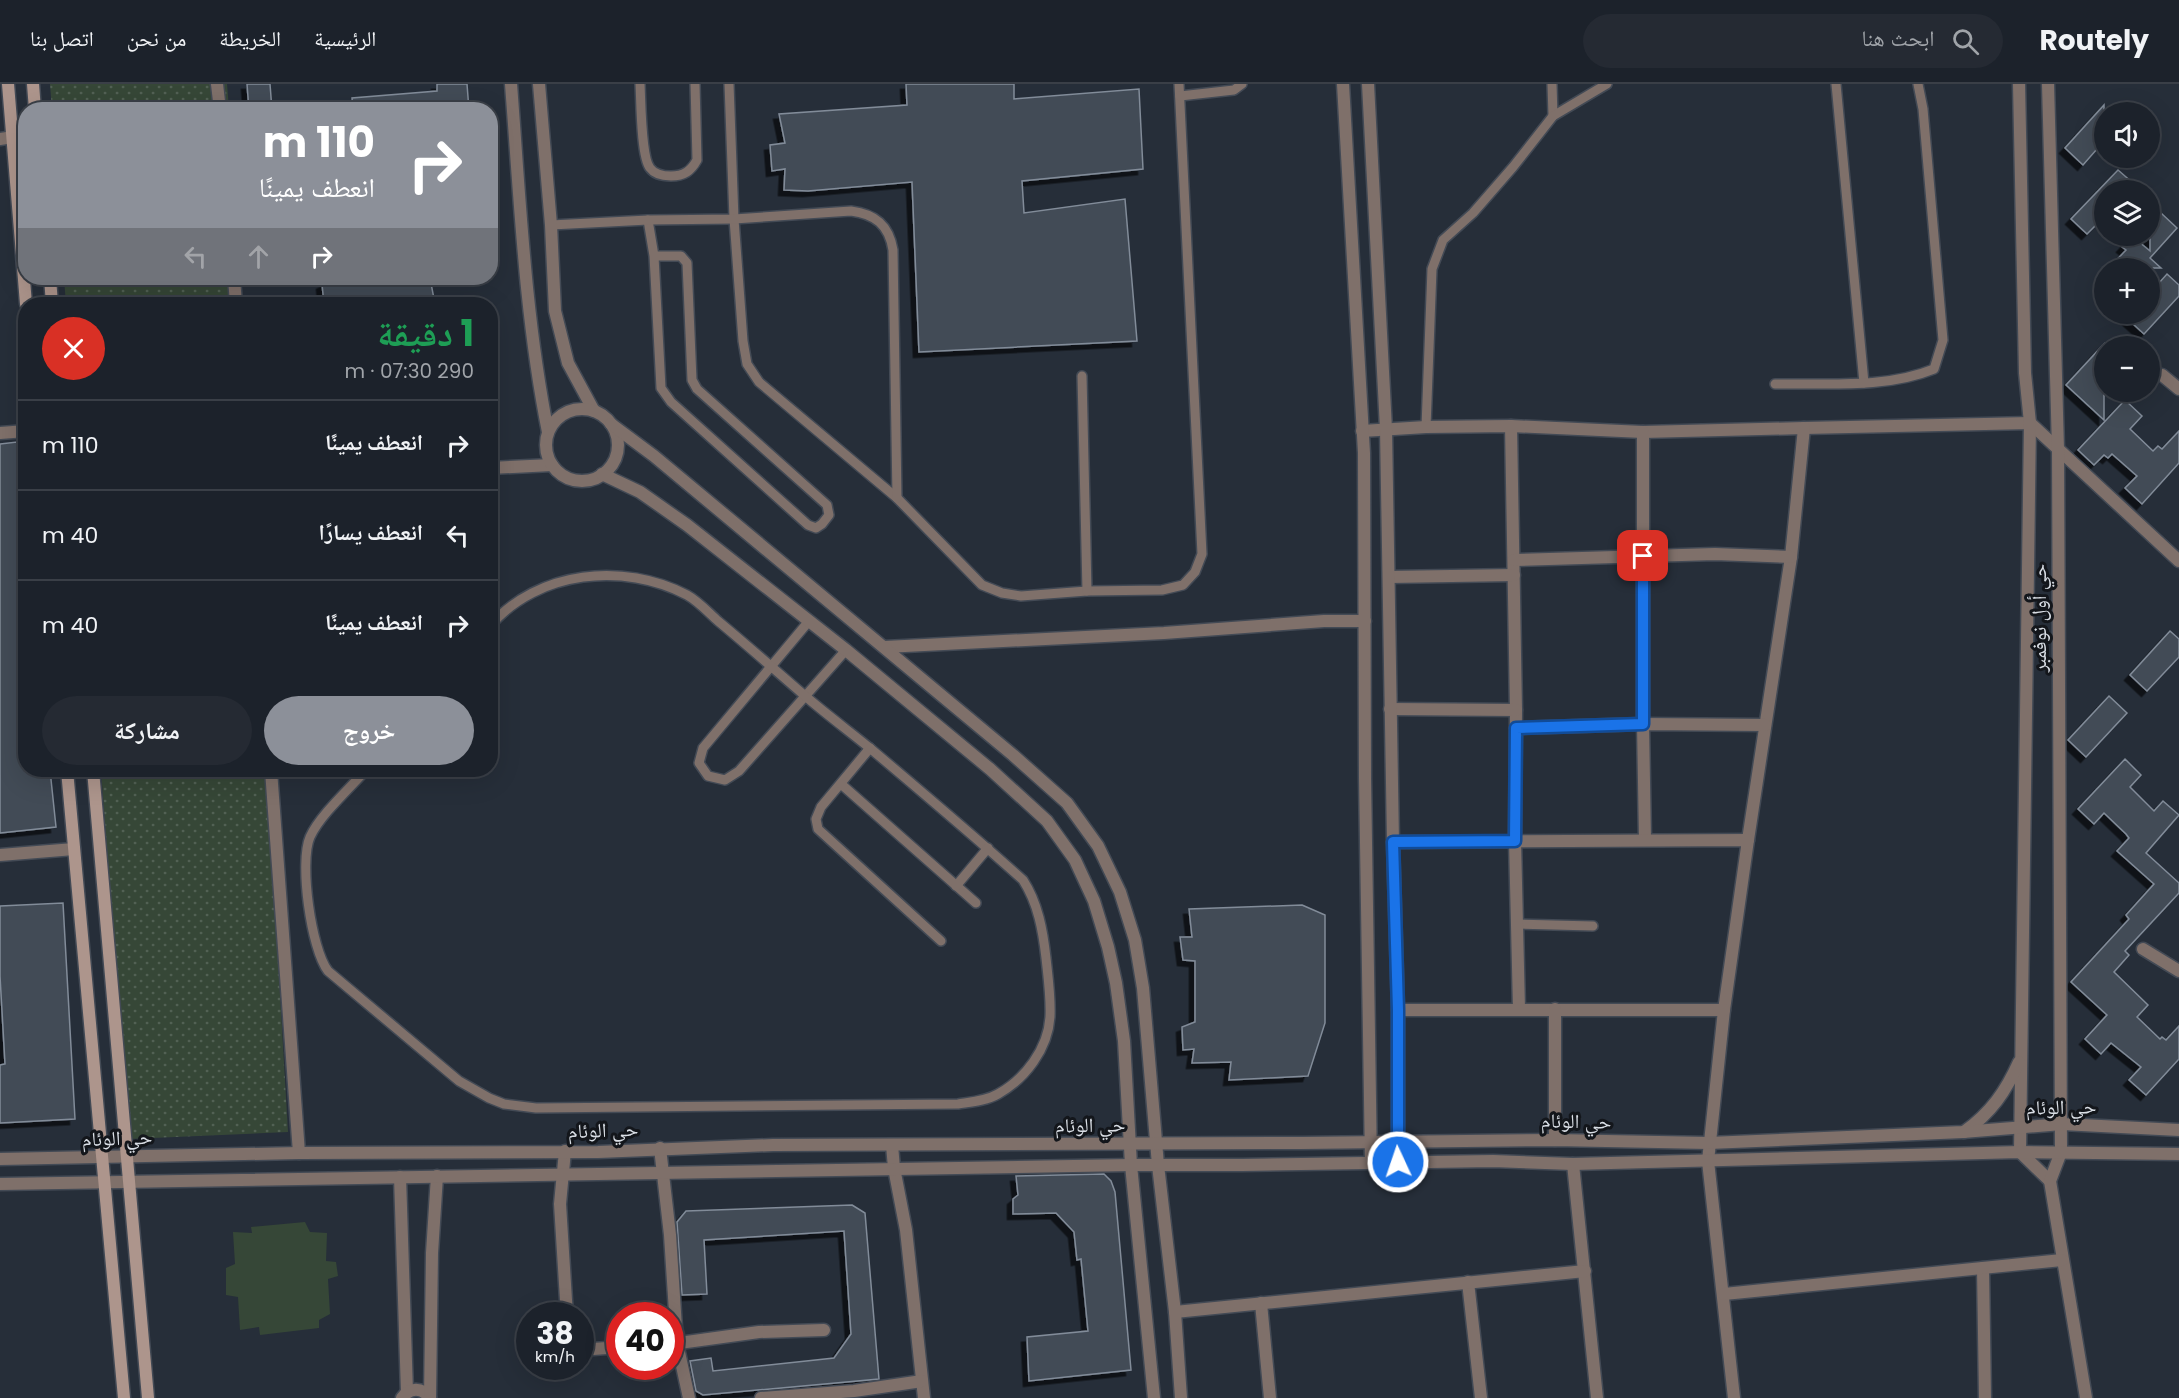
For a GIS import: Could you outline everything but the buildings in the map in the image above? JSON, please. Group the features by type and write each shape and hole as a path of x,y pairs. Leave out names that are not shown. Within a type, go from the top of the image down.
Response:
{"main road":[{"path":"8,84 6,138 18,238"},
{"path":"33,84 34,102"},
{"path":"68,777 124,1398"},
{"path":"94,777 148,1398"}],"street":[{"path":"218,84 219,102"},
{"path":"511,84 528,314 548,432"},
{"path":"539,84 551,225 555,311 568,363 594,411"},
{"path":"1343,84 1364,453 1371,1163"},
{"path":"1368,84 1386,429 1398,1010 1396,1142 1398,1162"},
{"name":"حي أول نوفمبر","path":"2019,84 2025,373 2030,423 2020,1152"},
{"name":"حي أول نوفمبر","path":"2048,84 2058,449 2062,1124 2061,1152 2050,1181"},
{"path":"2162,375 2179,389"},
{"path":"611,424 616,434 617,446 615,457 602,474 580,481 560,473 552,465 547,455 546,444 548,432 553,423 572,410 594,411 604,416 885,648 1067,803 1098,846 1120,892 1135,940 1143,988 1158,1165 1175,1312 1181,1398"},
{"path":"1362,431 1426,427 1511,426 1643,432 2030,423 2179,561"},
{"path":"1511,426 1519,1010"},
{"path":"1734,1398 1708,1161 1709,1143 1724,1010 1791,556 1804,428"},
{"path":"0,433 18,432"},
{"path":"1643,432 1643,724 1646,840"},
{"path":"498,468 552,465"},
{"path":"602,474 640,492 659,505 846,650 998,776 1047,822 1075,860 1094,902 1116,983 1124,1041 1131,1165 1154,1398"},
{"path":"1514,560 1714,554 1791,556"},
{"path":"1389,577 1514,575"},
{"path":"885,648 1164,633 1324,621 1365,621"},
{"path":"1390,709 1516,710"},
{"path":"1516,728 1643,724 1765,725"},
{"path":"272,777 299,1153"},
{"path":"1393,842 1748,840"},
{"path":"0,855 74,849"},
{"path":"2143,949 2179,971"},
{"path":"1555,1009 1555,1140"},
{"path":"1398,1010 1724,1010"},
{"path":"1963,1132 1981,1120 1994,1106 2008,1086 2022,1055"},
{"name":"حي الوئام","path":"0,1159 299,1153 566,1152 773,1145 1555,1140 1709,1143 1963,1132 2062,1124 2179,1130"},
{"path":"892,1145 906,1230 924,1398"},
{"path":"660,1148 670,1235 672,1302"},
{"path":"566,1152 560,1204 566,1302"},
{"path":"2020,1152 2050,1181 2086,1398"},
{"name":"حي الوئام","path":"0,1184 894,1168 1493,1161 1573,1164 2020,1152 2179,1154"},
{"path":"1573,1164 1597,1398"},
{"path":"430,1398 432,1253 437,1176"},
{"path":"400,1177 404,1395 420,1390 430,1398"},
{"path":"1724,1294 2062,1260"},
{"path":"1983,1268 1985,1398"},
{"path":"1175,1312 1585,1271"},
{"path":"1468,1282 1481,1398"},
{"path":"1261,1303 1270,1398"},
{"path":"684,1342 759,1332 824,1330"},
{"path":"684,1380 689,1398"},
{"path":"761,1398 854,1391 922,1381"}],"lane":[{"path":"640,84 646,161 654,172 668,176 686,173 693,168 697,160 695,84"},
{"path":"729,84 734,219 743,341 747,364 759,382 897,498 982,585 1002,594 1021,596 1087,591 1162,590 1183,585 1195,572 1202,554 1179,84"},
{"path":"1180,96 1234,90 1242,84"},
{"path":"1552,84 1553,116"},
{"path":"1426,427 1432,268 1443,240 1473,213 1553,116 1607,84"},
{"path":"1836,84 1864,383"},
{"path":"1775,384 1864,383 1916,376 1934,369 1943,340 1923,109 1918,84"},
{"path":"551,225 648,220 734,219 851,211 864,213 879,220 891,236 893,250 897,498"},
{"path":"648,220 654,256 661,388 671,402 808,525 816,528 830,515 827,505 697,389 692,380 687,263 681,256 654,256"},
{"path":"1082,376 1087,591"},
{"path":"360,777 321,821 311,836 306,850 309,907 321,960 328,970 459,1081 489,1098 504,1104 526,1107 936,1104 973,1102 997,1095 1020,1077 1044,1043 1050,1017 1045,954 1036,908 1023,880 988,848 688,596 645,579 596,574 570,578 544,588 520,600 498,617"},
{"path":"809,621 773,667 703,748 699,763 708,776 725,780 739,771 846,650"},
{"path":"870,748 821,807 816,819 818,829 941,941"},
{"path":"840,784 976,903"},
{"path":"956,886 988,848"},
{"path":"1517,924 1593,926"}],"green space":[{"path":"50,84 227,84 228,102 51,102"},
{"path":"65,285 239,285 240,297 65,297"},
{"path":"102,777 267,777 288,1132 129,1139"},
{"path":"305,1222 310,1232 327,1233 326,1261 336,1262 338,1276 328,1279 330,1314 319,1320 319,1328 260,1335 259,1327 240,1330 238,1297 226,1295 226,1268 235,1264 233,1232 252,1233 251,1227"}],"route":[{"path":"1398,1162 1396,1142 1398,1010 1393,842 1515,841 1516,728 1643,724 1643,556"}]}
